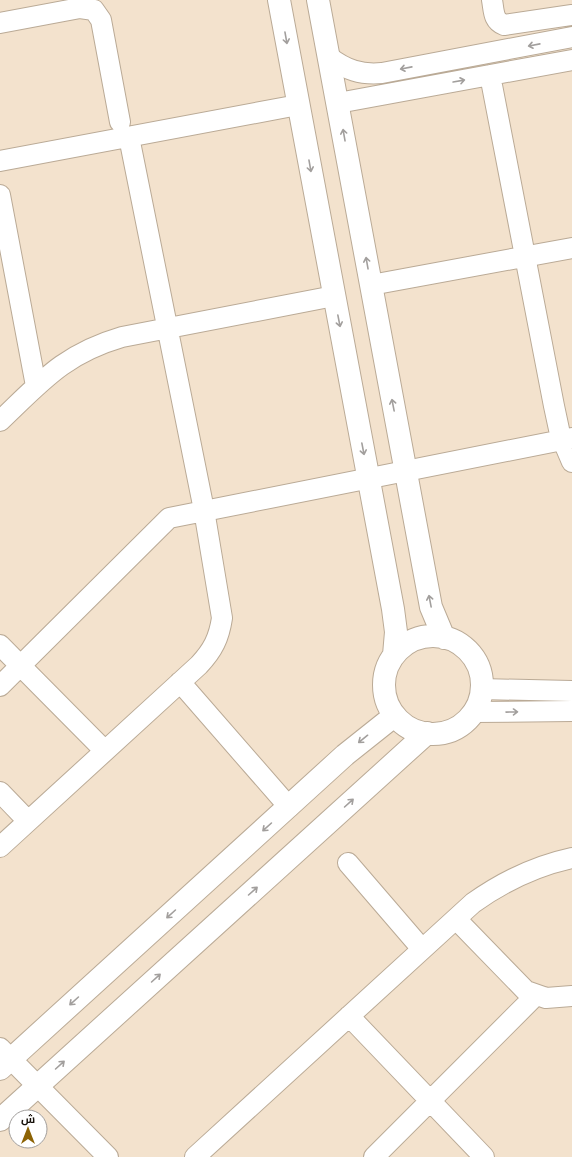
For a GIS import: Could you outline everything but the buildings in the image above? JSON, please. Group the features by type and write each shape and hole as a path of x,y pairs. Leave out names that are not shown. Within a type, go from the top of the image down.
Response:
{"street":[{"path":"279,0 394,615 396,632 394,655"},
{"path":"318,0 431,607 444,638"},
{"path":"492,0 495,18 499,23 504,25 572,15"},
{"path":"0,23 80,8 94,10 101,20 120,128"},
{"path":"0,34 83,18 89,20 93,25 120,128 166,328 203,507 222,618 219,636 211,652 184,679 0,847"},
{"path":"329,57 341,66 354,72 368,74 572,38"},
{"path":"338,103 572,60"},
{"path":"490,75 525,256 572,462"},
{"path":"0,161 120,128 298,105"},
{"path":"0,195 32,390"},
{"path":"371,285 572,248"},
{"path":"1,249 32,390"},
{"path":"0,421 64,362 89,348 122,337 334,296"},
{"path":"0,686 17,663 160,516 172,508 203,507 567,436"},
{"path":"430,636 444,638 460,645 472,656 478,667 481,689 480,698 473,712 464,722 453,729 441,733 427,733 409,728 394,716 387,704 384,692 384,678 387,666 394,655 404,645 416,639 430,636"},
{"path":"0,645 105,751"},
{"path":"0,674 17,663"},
{"path":"184,679 292,804"},
{"path":"481,689 572,691"},
{"path":"473,712 572,711"},
{"path":"108,1157 36,1087 4,1059 361,741 394,716"},
{"path":"0,1120 427,733"},
{"path":"0,792 25,824"},
{"path":"0,802 25,824"},
{"path":"194,1157 473,903 511,878 532,869 572,858"},
{"path":"348,863 422,949"},
{"path":"456,919 522,987 536,996 546,998 572,996"},
{"path":"374,1157 536,996"},
{"path":"349,1016 484,1157"}]}
